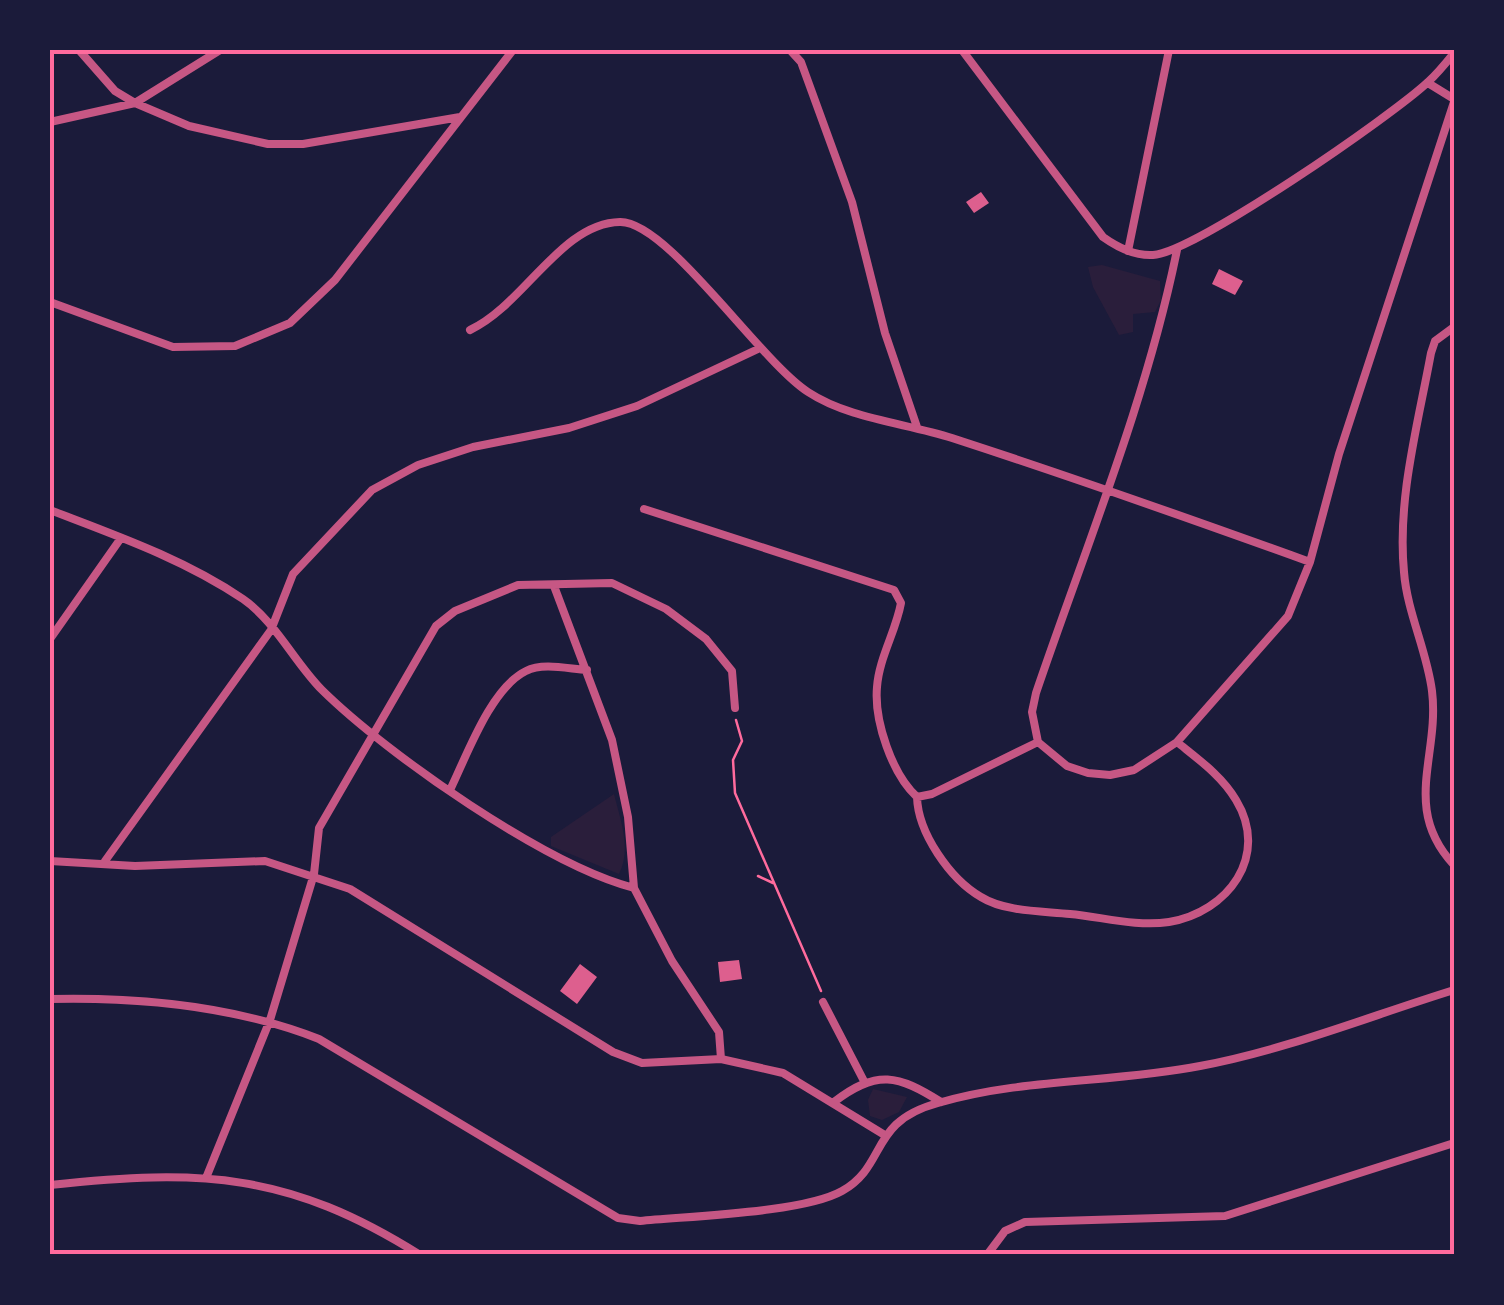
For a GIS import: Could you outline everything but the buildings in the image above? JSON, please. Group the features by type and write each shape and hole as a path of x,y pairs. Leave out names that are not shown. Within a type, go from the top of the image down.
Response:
{"street":[{"path":"79,50 115,91 135,103 189,126 268,144 303,144 460,118"},
{"path":"50,122 135,103 220,50"},
{"path":"50,302 173,347 205,349 264,337 313,306 513,50"},
{"path":"790,50 801,62 852,202 885,333 917,426"},
{"path":"962,50 1103,237 1128,250 1152,256 1177,250 1288,181 1428,83 1454,53"},
{"path":"1128,250 1169,50"},
{"path":"1177,250 1167,298 1109,489 1032,712 1038,742 1067,766 1110,775 1134,770 1177,742 1288,616 1310,562 1339,454 1454,100 1428,83"},
{"path":"470,330 502,313 570,241 604,224 625,221 658,238 677,255 758,350 822,400 917,426 1109,489 1310,562"},
{"path":"1454,327 1435,341 1431,353 1408,482 1404,546 1404,574 1432,692 1424,807 1428,828 1454,865"},
{"path":"104,861 271,630 294,574 354,507 398,475 473,447 569,428 637,406 758,350"},
{"path":"644,509 888,585 901,602 882,664 878,701 895,765 917,797 931,840 951,870 982,898 1018,908 1169,922 1198,912 1238,882 1246,866 1249,832 1226,786 1177,742"},
{"path":"50,510 122,538 246,601 314,682 371,733 548,852 596,878 634,888"},
{"path":"50,639 122,538"},
{"path":"206,1178 270,1020 314,874 318,828 371,733 436,626 445,618 518,585 612,583 666,609 706,640 732,671 735,708"},
{"path":"554,586 612,740 628,817 634,888 672,960 719,1032 721,1059"},
{"path":"451,788 484,720 515,680 527,670 587,670"},
{"path":"917,797 932,794 1038,742"},
{"path":"50,861 104,861 135,866 265,861 314,874 350,889 613,1052 642,1063 721,1059 783,1074 883,1134"},
{"path":"50,999 116,997 270,1020 319,1040 629,1221 830,1196 862,1175 883,1134 892,1125 942,1102 1061,1080 1223,1062 1454,990"},
{"path":"823,1002 866,1083"},
{"path":"834,1102 866,1083 898,1078 942,1102"},
{"path":"986,1255 1005,1231 1025,1222 1225,1216 1454,1143"},
{"path":"50,1185 134,1177 250,1182 317,1199 352,1214 420,1255"}],"path":[{"path":"735,708 742,741 731,779 823,1002"},
{"path":"758,876 774,884"}],"shaded area":[{"path":"1102,265 1160,281 1161,300 1155,312 1133,314 1133,332 1119,335 1093,287 1088,267"},
{"path":"614,794 625,844 619,874 551,846 551,837"},
{"path":"873,1089 907,1097 899,1112 882,1120 870,1116 868,1100"}]}
